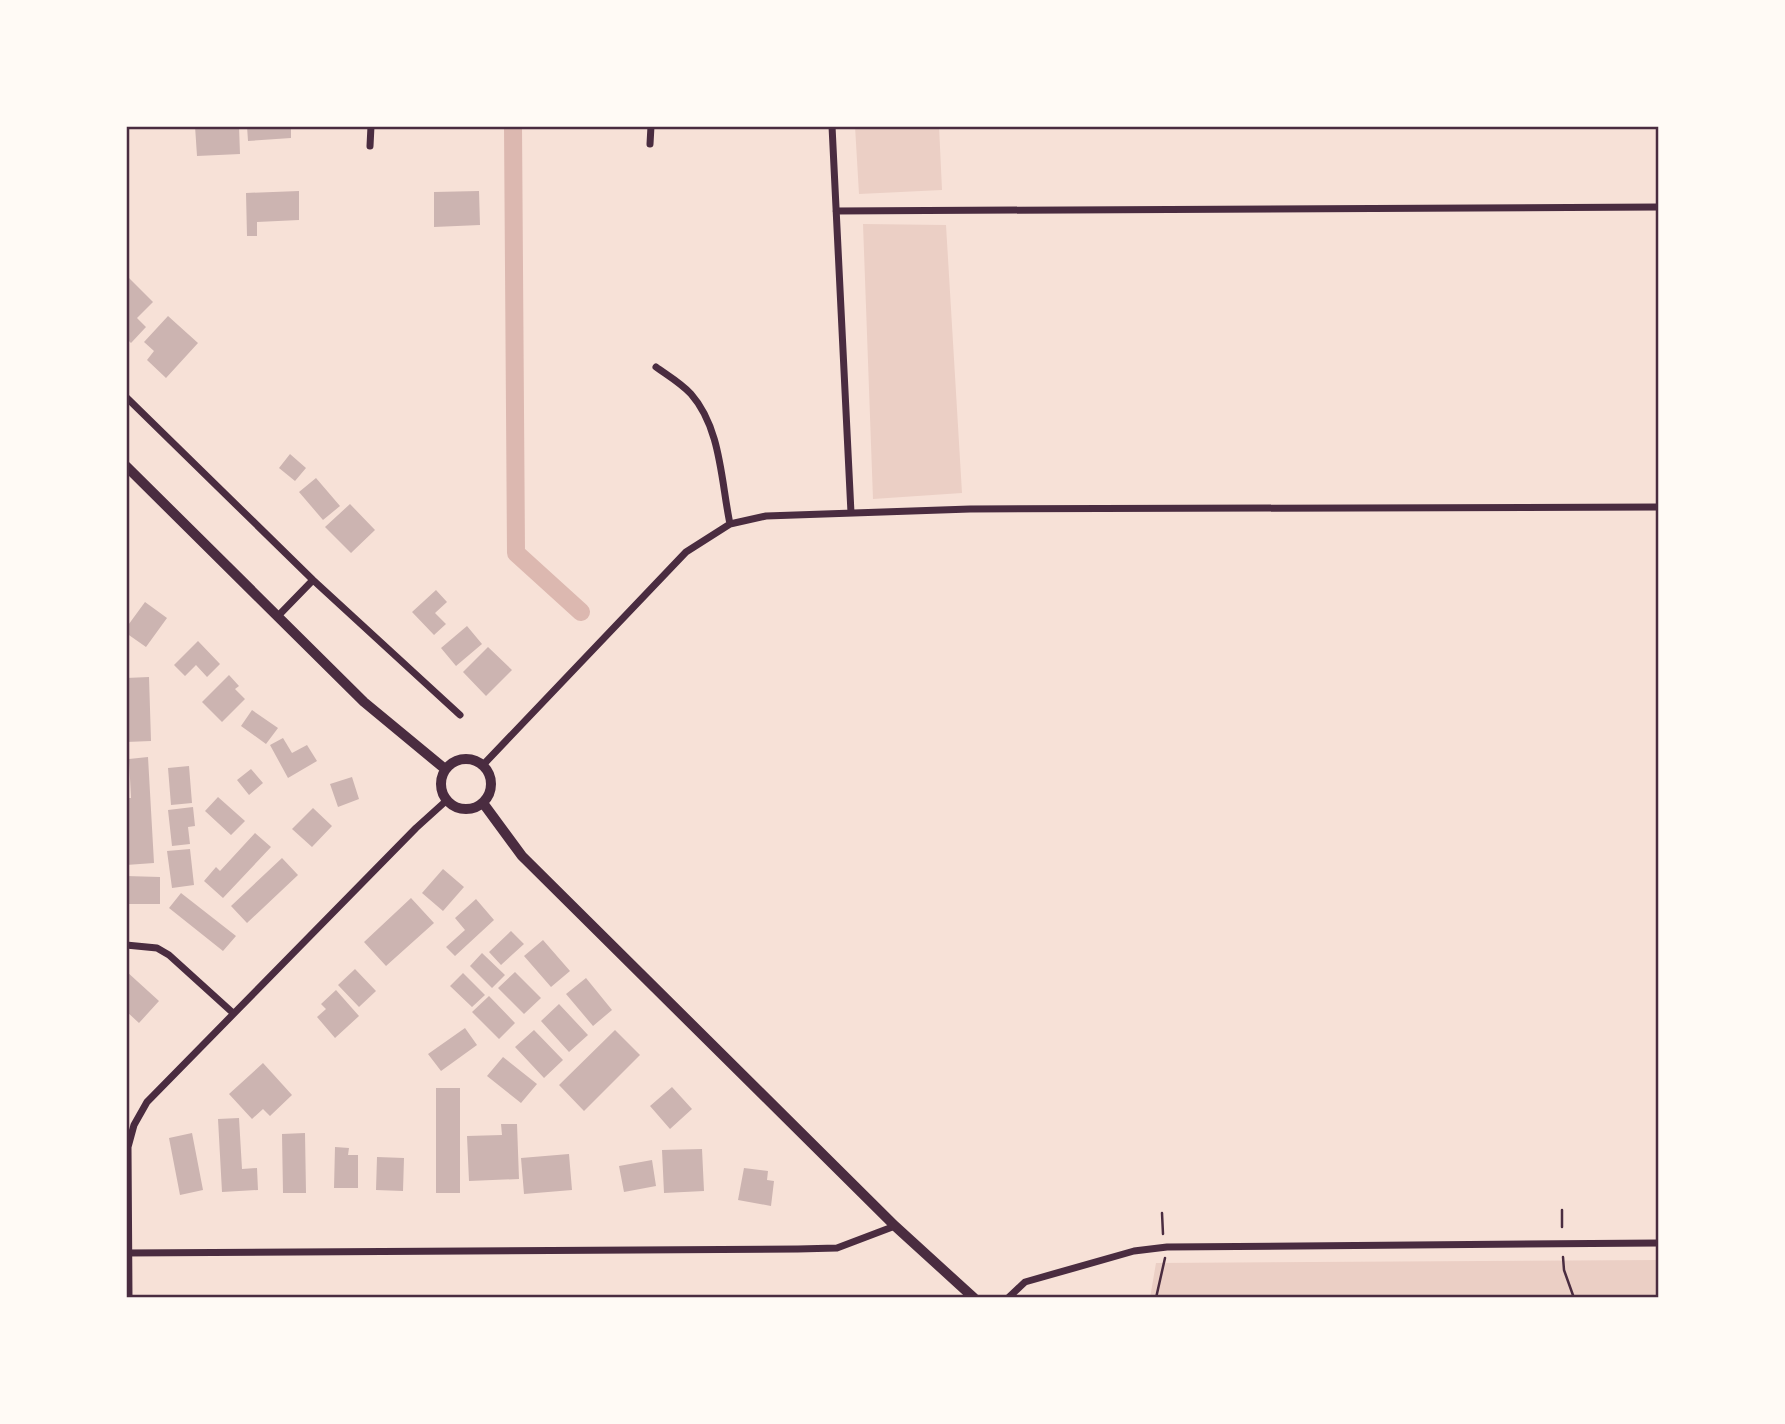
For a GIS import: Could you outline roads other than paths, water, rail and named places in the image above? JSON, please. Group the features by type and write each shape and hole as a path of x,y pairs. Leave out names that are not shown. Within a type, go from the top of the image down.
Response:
{"street":[{"path":"370,126 370,146"},
{"path":"650,144 651,126"},
{"path":"832,126 851,513"},
{"path":"836,211 1659,207"},
{"path":"656,367 692,394 707,422 719,454 730,524"},
{"path":"126,397 313,580 460,715"},
{"path":"126,466 387,723 445,769"},
{"path":"483,765 686,552 730,524 766,516 984,509 1659,507"},
{"path":"278,616 313,580"},
{"path":"463,759 483,765 492,784 482,803 464,809 447,800 441,785 445,769 463,759"},
{"path":"129,1298 128,1147 134,1125 147,1102 447,800"},
{"path":"482,803 522,856 895,1226 974,1298"},
{"path":"126,945 157,948 169,955 233,1013"},
{"path":"127,1253 824,1248 867,1239 895,1226"},
{"path":"1008,1298 1025,1282 1134,1251 1167,1247 1659,1243"}],"waterway":[{"path":"513,126 516,553 581,612"}]}
